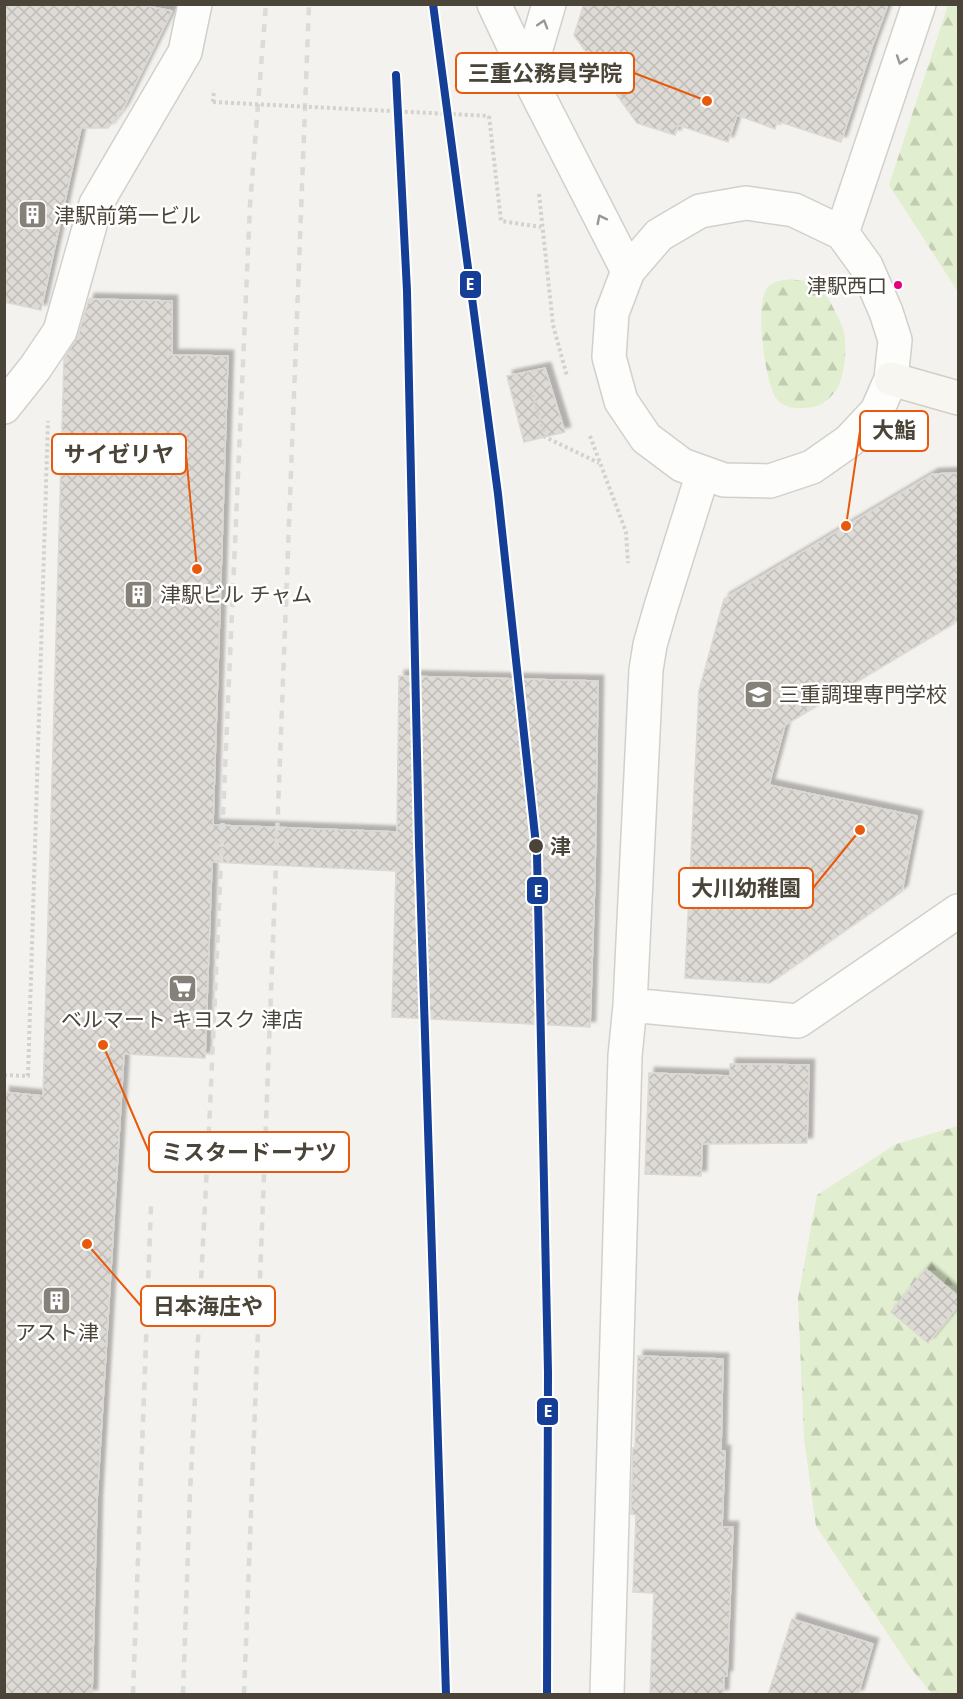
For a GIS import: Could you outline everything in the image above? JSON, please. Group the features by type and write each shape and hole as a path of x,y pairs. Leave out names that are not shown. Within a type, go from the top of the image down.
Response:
{"main road":[{"path":"891,379 958,398"}],"street":[{"path":"4,407 60,331 96,204 185,52 195,4"},
{"path":"494,4 528,76 628,271"},
{"path":"528,76 549,4"},
{"path":"842,233 919,4"},
{"path":"747,203 794,210 842,233 866,266 886,312 895,340 891,379 877,411 849,441 812,467 770,481 724,480 682,465 646,438 621,401 609,357 612,313 628,271 659,235 700,211 747,203"},
{"path":"607,1695 625,1056 630,1005 646,670 657,619 703,473"},
{"path":"630,1005 798,1020 958,911"}],"path":[{"path":"213,102 489,116 501,221 542,227"},
{"path":"538,191 553,326 569,380"},
{"path":"4,1075 28,1076 49,390 34,368"},
{"path":"531,389 545,437 599,463"},
{"path":"588,430 626,531 629,566"}],"green space":[{"path":"948,5 958,5 958,292 889,185"},
{"path":"791,279 811,283 821,289 837,314 845,336 845,362 838,386 825,402 810,407 792,408 776,398 768,376 762,341 764,294 771,284"},
{"path":"958,1126 958,1694 932,1694 909,1666 816,1526 804,1439 798,1298 817,1195 896,1144"}],"building":[{"name":"津駅前第一ビル","path":"4,4 138,4 172,11 123,109 108,128 81,128 41,310 4,302"},
{"path":"584,4 888,4 841,142 777,121 775,129 737,115 728,142 678,125 675,135 637,123 574,35"},
{"path":"89,299 172,301 172,355 228,356 213,825 397,832 399,676 598,681 590,1027 392,1017 396,871 212,862 205,1058 124,1054 97,1501 92,1695 4,1695 4,1092 43,1096 64,359 78,336"},
{"path":"545,368 565,432 524,442 507,376"},
{"path":"958,473 958,611 953,624 785,725 769,785 917,816 902,891 770,983 685,978 699,691 724,599 933,474"},
{"path":"730,1064 809,1065 807,1143 702,1144 701,1176 645,1174 649,1073 730,1076"},
{"path":"926,1269 958,1296 958,1306 928,1343 891,1312"},
{"path":"638,1356 723,1359 721,1451 725,1451 722,1527 733,1527 727,1676 724,1676 723,1695 650,1695 654,1593 633,1592 636,1515 631,1514"},
{"path":"792,1619 873,1644 858,1695 768,1695"}],"railway":[{"path":"183,1694 190,1493 210,1108 250,205 266,4"},
{"path":"244,1694 309,4"},
{"path":"133,1694 151,1205"}],"transit line":[{"name":"E","path":"433,4 498,494 537,854 548,1372 547,1694"},
{"name":"E","path":"396,75 407,291 419,846 446,1694"}],"place":[{"name":"三重公務員学院","path":"707,101"},
{"name":"津駅前第一ビル","path":"33,215"},
{"name":"津駅西口","path":"898,285"},
{"name":"大鮨","path":"846,526"},
{"name":"サイゼリヤ","path":"197,569"},
{"name":"津駅ビル チャム","path":"139,594"},
{"name":"三重調理専門学校","path":"758,694"},
{"name":"大川幼稚園","path":"860,830"},
{"name":"津","path":"536,846"},
{"name":"ベルマート キヨスク 津店","path":"182,988"},
{"name":"ミスタードーナツ","path":"103,1045"},
{"name":"日本海庄や","path":"87,1244"},
{"name":"アスト津","path":"57,1301"}]}
